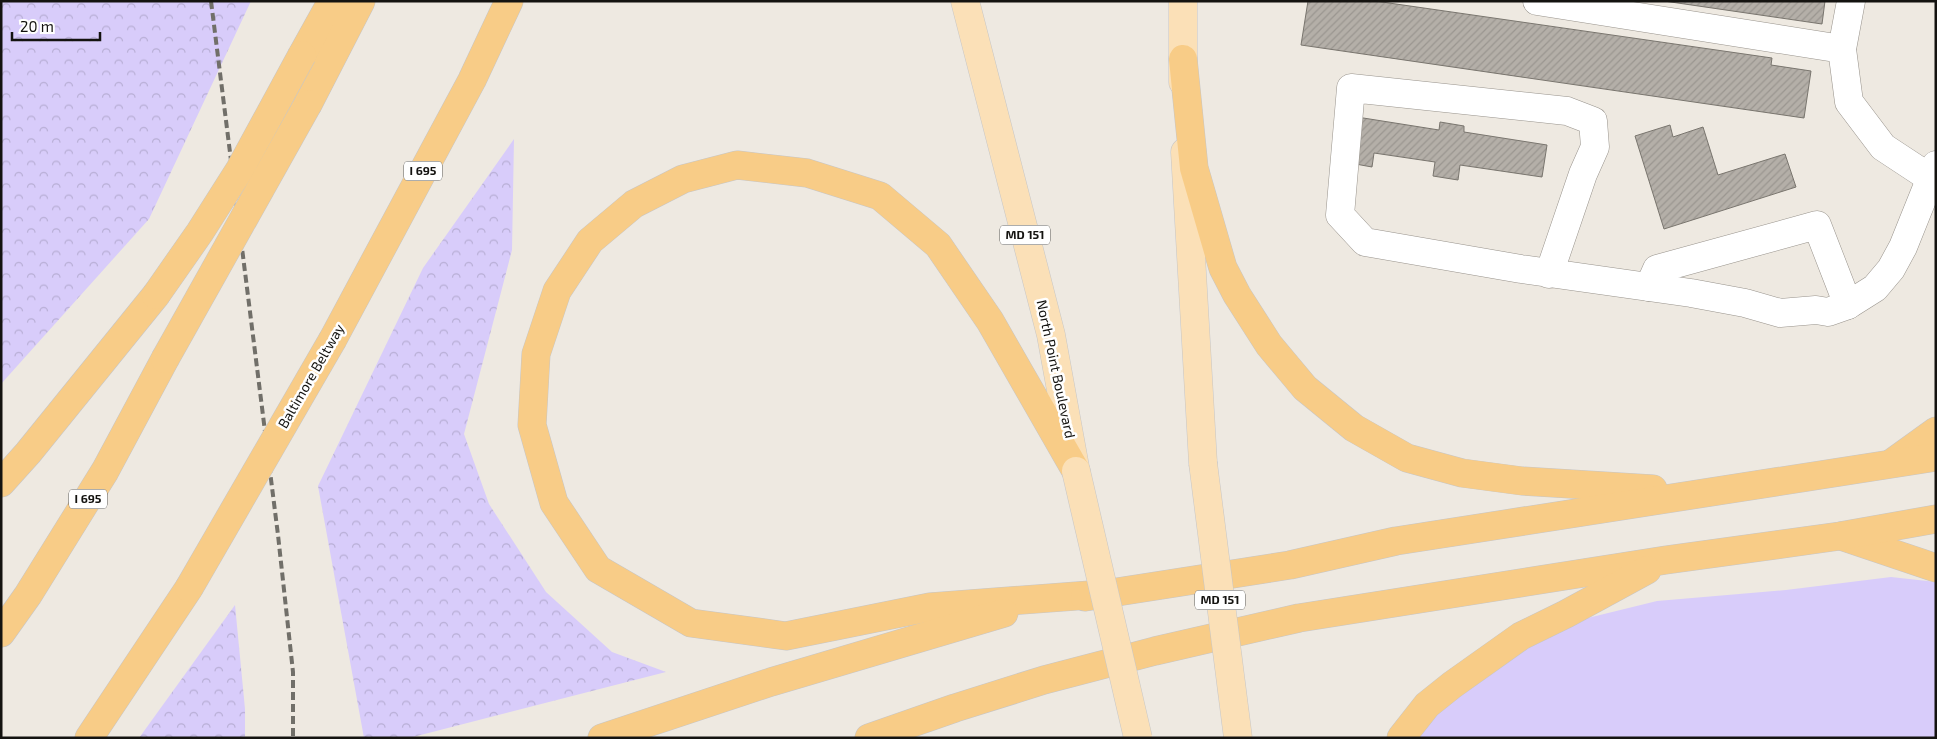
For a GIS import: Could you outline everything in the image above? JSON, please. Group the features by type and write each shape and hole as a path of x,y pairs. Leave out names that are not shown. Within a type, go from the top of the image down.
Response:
{"highway":[{"path":"1,483 34,446 156,295 200,232 235,177 332,1"},
{"name":"I 695","path":"1,634 28,595 105,472 165,359 308,104 361,1"},
{"name":"Baltimore Beltway","path":"89,738 189,588 333,339 472,80 509,1"},
{"path":"1183,60 1194,168 1223,268 1236,295 1269,345 1305,388 1354,428 1407,458 1462,473 1522,482 1707,492"},
{"path":"1076,471 990,321 938,245 880,196 807,173 737,165 683,179 634,204 590,241 585,248 557,291 536,354 532,425 554,503 598,569 691,624 786,636 930,607 1103,594"},
{"path":"1889,465 1936,431"},
{"path":"602,738 771,682 1000,614 1103,594 1290,565 1396,541 1936,457"},
{"path":"869,738 1044,680 1155,651 1289,620 1666,560 1840,536 1936,519"},
{"path":"1840,536 1936,568"},
{"path":"1401,738 1427,706 1452,684 1521,636 1666,560"}],"main road":[{"name":"North Point Boulevard","path":"965,1 1051,335 1076,471 1138,738"},
{"name":"MD 151","path":"1183,1 1186,185 1203,463 1238,738"}],"street":[{"path":"1537,1 1842,50"},
{"path":"1549,274 1595,147 1592,121 1567,111 1351,88 1340,215 1365,242 1549,274 1745,303 1780,313 1816,310 1828,312 1848,305 1875,288 1891,269 1904,247 1933,172 1883,148 1849,102 1842,50 1851,1"},
{"path":"1649,288 1657,269 1817,225 1848,305"}],"green space":[{"path":"1,1 251,1 149,219 1,384"},
{"path":"514,139 512,250 464,434 489,504 546,592 612,652 666,672 409,738 364,738 318,486 423,268"},
{"path":"1891,577 1936,582 1936,738 1415,738 1457,686 1547,628 1657,601 1786,590"},
{"path":"235,605 245,709 245,738 139,738"}],"building":[{"path":"1308,1 1375,1 1772,58 1771,65 1811,71 1804,118 1301,45"},
{"path":"1664,1 1825,1 1822,24"},
{"path":"1357,117 1439,130 1440,122 1464,126 1464,132 1547,145 1542,177 1460,165 1458,180 1433,176 1435,162 1374,153 1372,167 1350,163"},
{"path":"1670,125 1673,137 1703,127 1718,175 1785,154 1796,187 1664,229 1635,136"}],"railway":[{"path":"211,1 278,535 293,672 293,738"}]}
